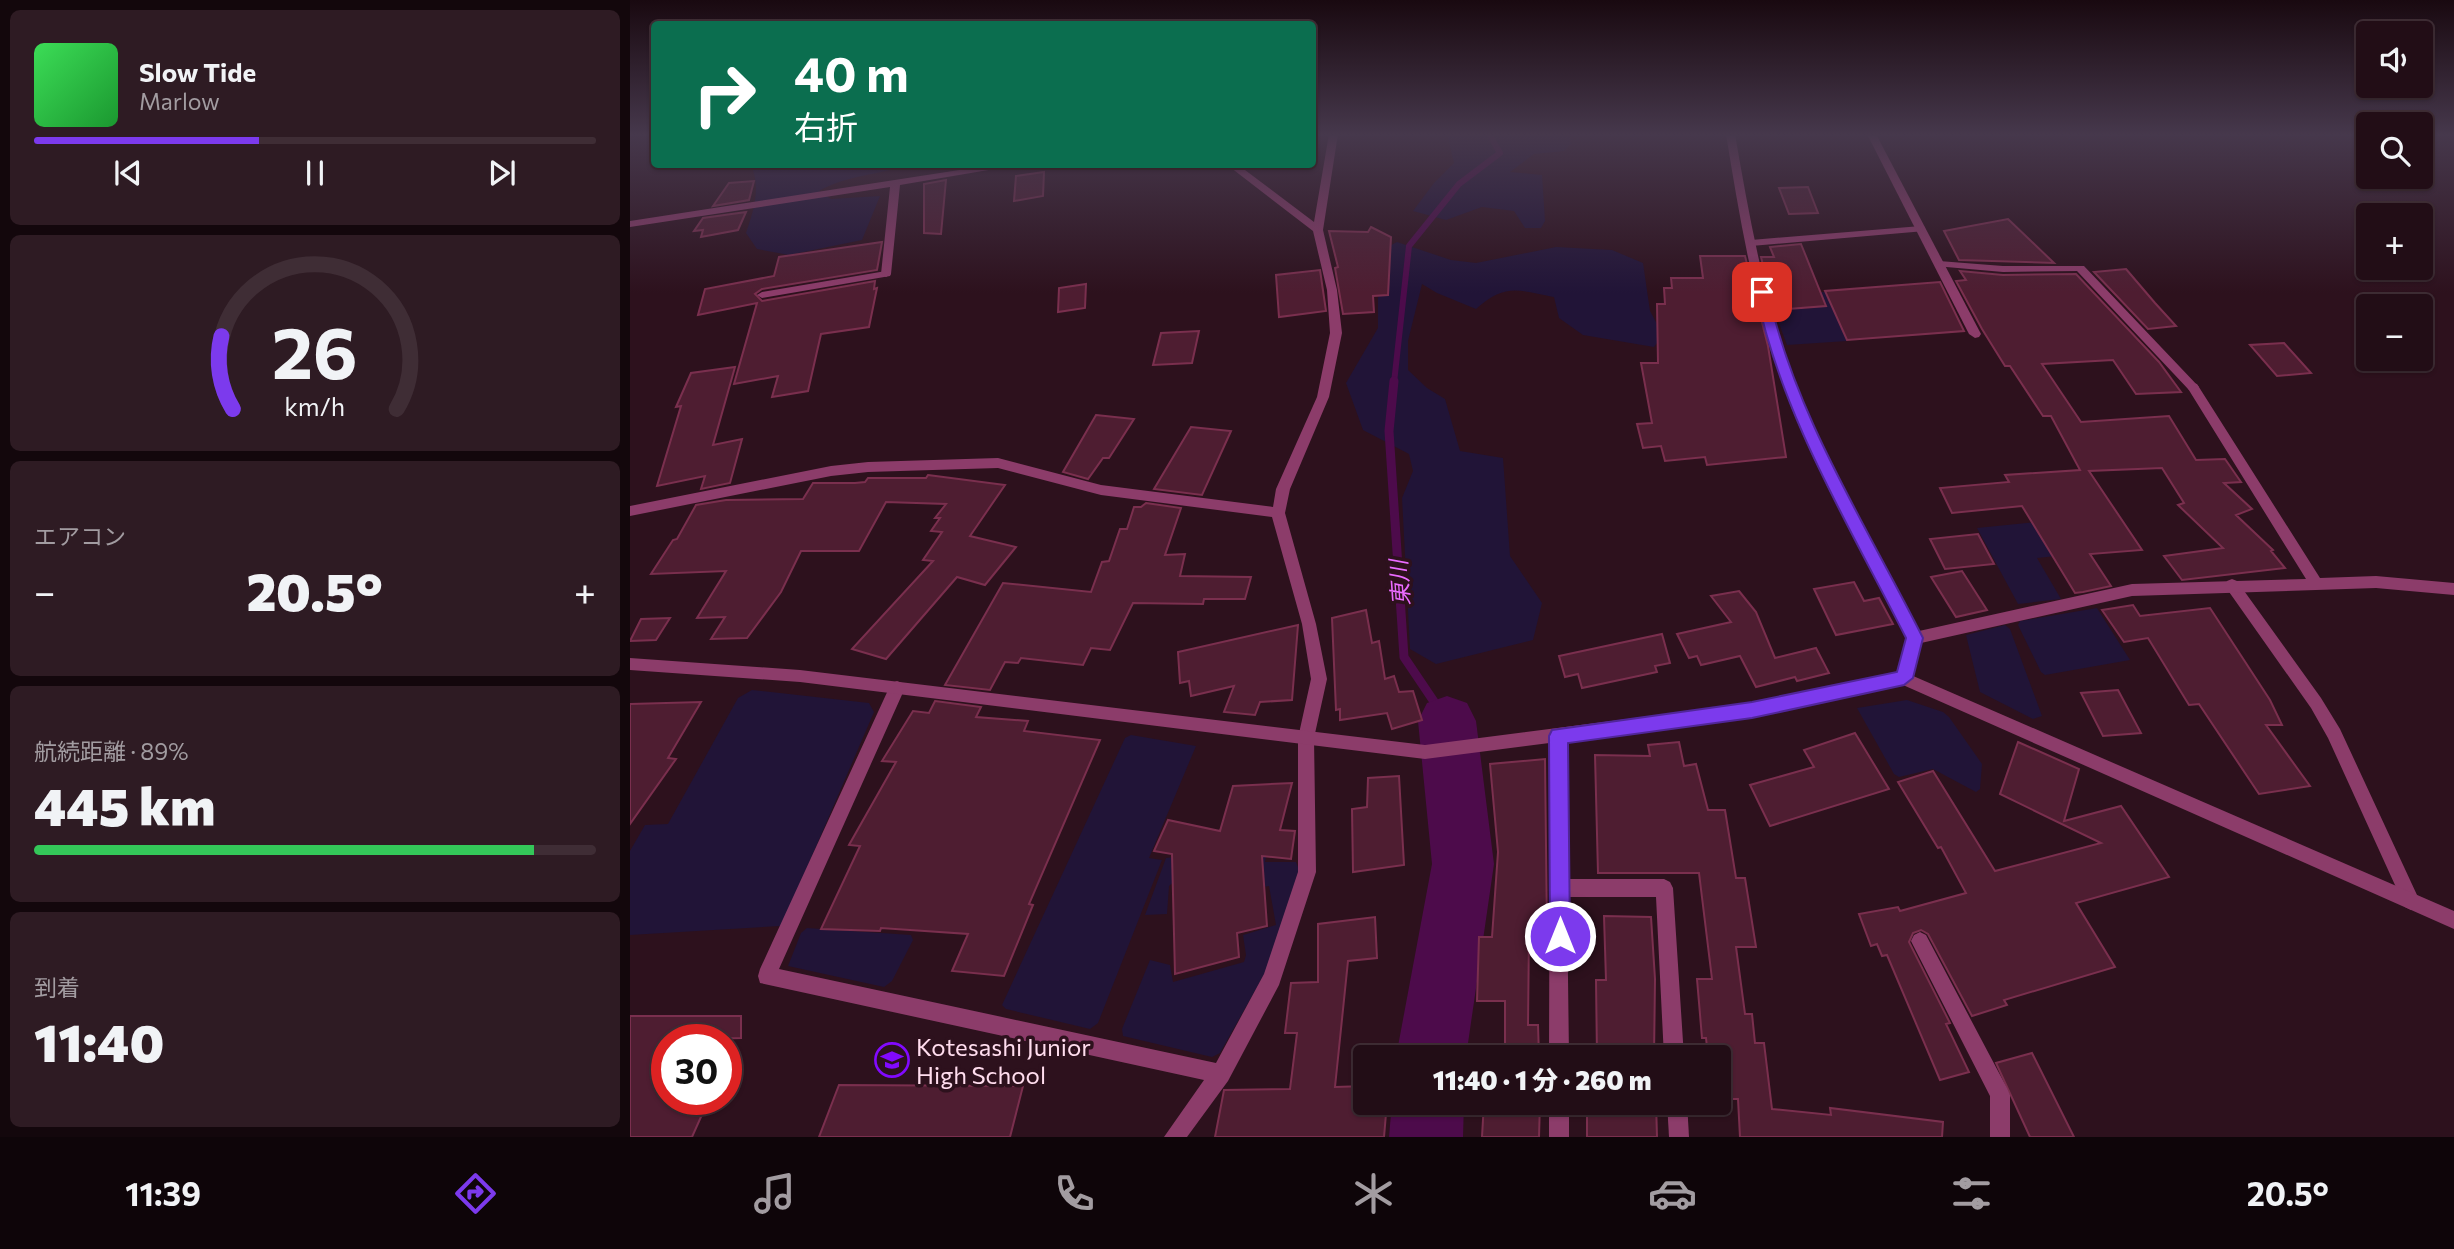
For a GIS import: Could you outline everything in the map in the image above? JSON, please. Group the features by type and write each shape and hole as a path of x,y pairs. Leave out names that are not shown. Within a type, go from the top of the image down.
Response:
{"street":[{"path":"630,224 881,187"},
{"path":"762,295 886,274 895,187"},
{"path":"1261,187 1318,230"},
{"path":"1174,1137 1221,1074 1272,978 1307,872 1306,738 1319,679 1308,624 1278,513 1283,489 1323,397 1336,333 1332,290 1318,230 1325,187"},
{"path":"1740,187 1767,317 1813,442 1915,638 1904,678"},
{"path":"1899,187 1975,334"},
{"path":"1751,243 1921,229"},
{"path":"1939,264 2003,268 2080,268 2193,387 2316,583"},
{"path":"630,511 831,471 998,463 1101,490 1278,513"},
{"path":"1915,638 2132,590 2232,584 2376,582 2454,589"},
{"path":"2232,584 2316,703 2334,734 2410,901"},
{"path":"630,664 800,676 1425,752 1752,710 1904,678 2454,920"},
{"path":"897,688 767,976 1221,1074"},
{"path":"1558,736 1559,1045"},
{"path":"1560,888 1664,888 1673,1045"},
{"path":"1920,941 2000,1095 2000,1137"},
{"path":"1559,1115 1559,1137"},
{"path":"1677,1115 1679,1137"}],"shaded area":[{"path":"756,187 828,187 819,191 831,199 880,196 862,240 789,255 757,249 746,233"},
{"path":"1431,187 1543,187 1545,221 1541,228 1525,228 1514,211 1482,207 1446,220 1413,211"},
{"path":"1397,242 1451,260 1476,263 1556,247 1612,250 1643,263 1650,311 1663,335 1654,347 1583,335 1559,318 1554,297 1521,291 1504,292 1495,295 1476,309 1422,284 1408,341 1408,370 1427,388 1445,399 1460,451 1503,458 1510,556 1542,603 1533,640 1436,664 1410,649 1402,498 1413,471 1409,454 1363,430 1346,383 1378,328 1378,299 1384,249"},
{"path":"1825,292 1847,341 1787,345 1774,310 1813,308 1807,293"},
{"path":"2055,520 2076,554 2037,558 2061,599 2018,604 1977,528"},
{"path":"2097,608 2130,660 2045,675 2041,672 2018,625 2020,621"},
{"path":"2005,625 2010,629 2042,716 2033,719 1980,692 1966,635"},
{"path":"752,690 869,703 874,712 784,921 780,926 630,935 630,851 645,825 668,824 738,698"},
{"path":"1907,700 1943,712 1949,717 1982,764 1980,789 1976,792 1933,769 1899,777 1894,774 1857,708"},
{"path":"1131,735 1196,746 1149,858 1162,860 1098,1023 1090,1029 1006,1009 1002,1005 1125,738"},
{"path":"1268,846 1265,862 1296,862 1299,870 1265,973 1220,1053 1212,1057 1123,1036 1122,1029 1150,960 1170,965 1173,982 1244,962 1246,955 1243,935 1276,925 1269,886 1240,891 1174,882 1169,886 1167,914 1145,915 1166,858"},
{"path":"807,928 911,935 913,940 892,981 884,987 788,966 801,933"}],"building":[{"path":"726,187 752,187 749,200 713,206"},
{"path":"924,187 945,187 941,234 924,233"},
{"path":"1015,187 1043,187 1043,196 1014,201"},
{"path":"1808,187 1818,213 1789,214 1779,188"},
{"path":"746,212 738,230 701,237 703,230 694,231 703,218"},
{"path":"2008,219 2054,263 1959,260 1944,231"},
{"path":"1371,227 1391,237 1388,295 1373,296 1374,312 1343,314 1335,268 1338,267 1329,231 1368,232"},
{"path":"882,242 877,270 762,289 755,294 762,301 875,281 874,289 877,288 869,327 821,334 808,391 772,397 778,376 734,384 757,303 698,315 705,289 774,276 779,257"},
{"path":"1801,244 1826,306 1774,310 1761,257 1774,257 1770,247"},
{"path":"1700,256 1745,256 1768,346 1786,457 1707,465 1705,457 1665,461 1661,446 1643,448 1637,424 1652,423 1641,363 1658,363 1657,304 1665,304 1664,288 1672,288 1671,278 1703,278"},
{"path":"2126,269 2176,326 2148,329 2094,272"},
{"path":"1320,270 1326,311 1279,317 1276,275"},
{"path":"1960,271 2003,275 2076,274 2159,362 2181,392 2136,394 2113,360 2042,364 2081,422 2169,416 2196,460 2225,459 2241,482 2224,483 2252,509 2236,515 2273,550 2271,551 2285,568 2182,580 2164,556 2223,548 2178,505 2184,503 2162,468 2089,471 2142,550 2090,554 2111,586 2083,592 2075,593 2022,506 1952,513 1940,488 2009,482 2005,475 2080,470 2051,416 2043,416 2010,366 2005,366 1982,329 1956,281 1966,280"},
{"path":"1940,282 1964,331 1847,340 1825,291"},
{"path":"1086,284 1085,308 1058,312 1059,288"},
{"path":"1199,331 1192,363 1153,365 1161,333"},
{"path":"2284,343 2311,373 2277,376 2250,345"},
{"path":"735,367 713,445 742,439 730,483 701,489 705,476 657,486 681,406 676,407 691,373"},
{"path":"1096,415 1134,419 1109,458 1103,458 1088,479 1063,472"},
{"path":"1191,427 1231,431 1202,495 1154,489"},
{"path":"928,475 1005,485 970,536 1016,547 985,585 957,577 886,659 852,649 933,561 923,560 942,532 931,531 940,518 935,518 946,504 886,502 859,551 801,551 781,592 747,638 711,639 725,617 697,618 726,571 651,574 673,540 677,539 696,505 726,500 803,499 813,483 855,483 865,482 868,478 926,478"},
{"path":"1146,503 1181,508 1165,555 1185,554 1180,576 1251,577 1245,599 1204,599 1203,604 1133,603 1110,650 1091,648 1083,665 1021,658 1018,663 1005,662 990,690 945,685 1003,583 1091,592 1102,562 1109,561 1120,529 1127,529 1134,507 1141,507"},
{"path":"1978,534 1994,564 1945,569 1930,539"},
{"path":"1962,571 1987,610 1956,617 1931,577"},
{"path":"1854,582 1864,601 1879,598 1893,624 1836,635 1814,589"},
{"path":"1739,591 1756,612 1775,658 1816,648 1829,673 1797,681 1795,677 1756,687 1740,656 1701,665 1697,656 1689,658 1677,634 1731,622 1711,596"},
{"path":"2133,605 2140,616 2210,608 2270,700 2282,725 2266,725 2310,786 2259,794 2199,704 2189,705 2148,638 2124,642 2102,610"},
{"path":"1366,610 1372,643 1379,641 1385,679 1394,676 1399,692 1413,691 1422,720 1392,729 1387,713 1340,720 1340,709 1336,710 1332,618"},
{"path":"670,618 656,640 630,641 641,619"},
{"path":"1298,625 1292,700 1260,702 1255,715 1224,712 1234,686 1191,696 1189,681 1180,683 1178,652"},
{"path":"1662,634 1670,663 1655,666 1657,672 1582,688 1578,674 1565,677 1559,656"},
{"path":"2118,690 2141,733 2103,736 2081,693"},
{"path":"935,701 981,707 976,717 1028,721 1024,731 1100,740 1029,904 1033,905 1004,976 952,971 968,934 881,928 880,931 821,929 860,846 849,845 896,762 882,761 913,711 929,713"},
{"path":"701,702 668,758 676,759 630,824 630,704"},
{"path":"1855,733 1889,789 1770,826 1750,785 1814,767 1804,750"},
{"path":"1679,742 1684,766 1696,764 1708,810 1725,810 1736,878 1745,878 1756,947 1736,947 1745,1014 1752,1014 1755,1043 1764,1043 1772,1109 1831,1115 1830,1108 1943,1122 1942,1137 1740,1137 1738,1099 1731,1099 1731,1045 1707,1045 1706,1038 1702,1038 1697,979 1712,979 1699,873 1598,873 1595,755 1650,756 1648,745"},
{"path":"2018,742 2079,769 2064,821 2121,806 2169,877 2076,903 2115,967 2004,1000 2007,1005 1972,1016 1928,934 1921,930 1913,933 1909,942 1950,1023 1946,1024 1969,1072 1940,1080 1887,955 1882,956 1877,944 1871,946 1859,914 1898,907 1900,911 1966,893 1941,847 1938,848 1898,782 1933,771 1995,871 2101,843 2000,794"},
{"path":"1545,759 1547,932 1529,932 1528,1025 1538,1025 1539,1045 1505,1045 1505,1001 1477,1001 1479,937 1492,937 1498,852 1490,764"},
{"path":"1399,776 1404,865 1353,872 1352,809 1367,807 1368,778"},
{"path":"1292,783 1280,830 1295,831 1291,859 1262,856 1267,926 1237,933 1239,957 1175,974 1172,854 1154,851 1168,820 1220,831 1233,786"},
{"path":"1604,916 1651,917 1655,979 1654,1045 1597,1045 1596,980 1606,980"},
{"path":"1375,917 1377,958 1348,961 1335,1087 1353,1086 1353,1115 1386,1115 1384,1137 1215,1137 1224,1090 1290,1089 1297,1033 1285,1033 1291,983 1318,982 1318,924"},
{"path":"630,1016 741,1016 741,1024 651,1024 651,1115 702,1115 692,1137 630,1137"},
{"path":"2032,1053 2074,1137 2030,1137 1996,1063"},
{"path":"839,1085 1023,1086 1010,1137 819,1137"},
{"path":"1483,1115 1540,1115 1539,1137 1482,1137"},
{"path":"1587,1115 1656,1115 1657,1137 1587,1137"}],"waterway":[{"name":"東川","path":"1394,383 1409,246 1457,187"},
{"name":"東川","path":"1394,381 1389,431 1404,657 1439,709"},
{"name":"東川","path":"1438,708 1447,721"},
{"name":"東川","path":"1433,1045 1463,864 1447,721"},
{"name":"東川","path":"1426,1137 1427,1115"}],"place":[{"name":"Kotesashi Junior High School","path":"892,1060"}],"route":[{"path":"1560,936 1558,736 1656,725 1752,710 1850,687 1904,678 1915,638 1813,442 1767,317 1762,292"}]}
